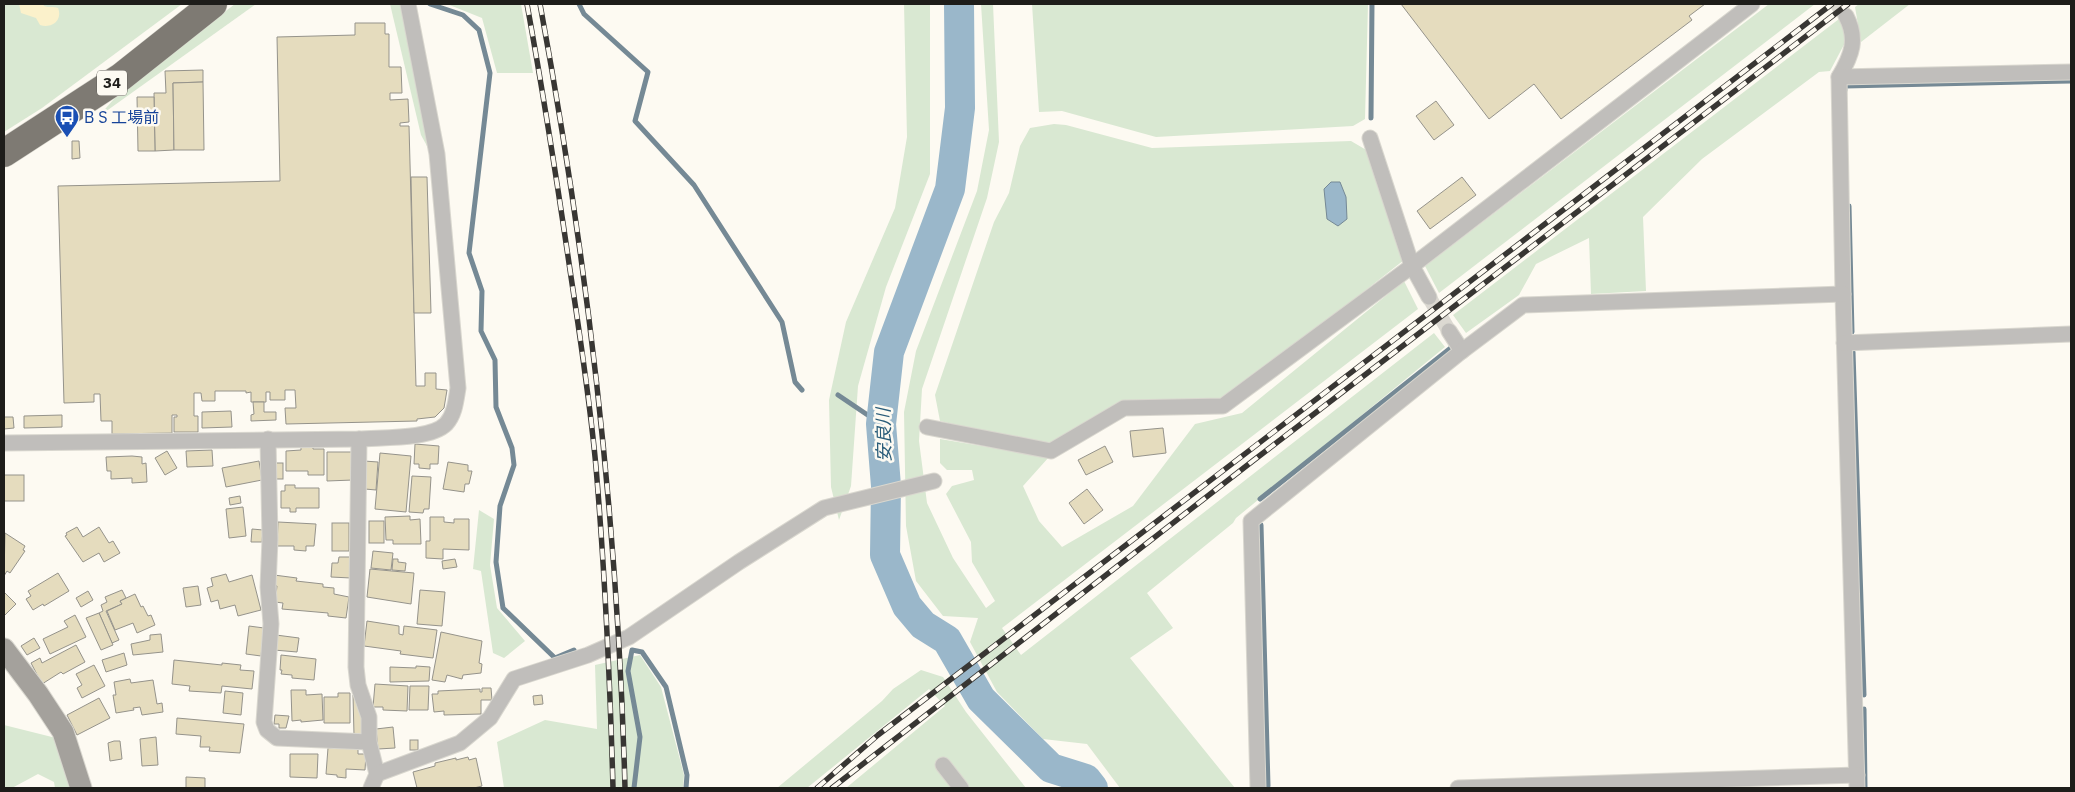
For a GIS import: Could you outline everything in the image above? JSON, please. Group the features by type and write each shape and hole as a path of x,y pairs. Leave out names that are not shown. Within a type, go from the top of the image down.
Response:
{"highway":[{"name":"34","path":"4,153 121,77 213,4"}],"street":[{"path":"4,443 359,438 415,435 436,431 446,423 455,407 458,388 437,154 408,4"},
{"path":"927,427 1051,451 1124,408 1223,406 1412,266 1752,4"},
{"path":"1458,788 1857,782 1842,294 1840,77 1849,60 1853,42 1852,29 1846,16"},
{"path":"1840,77 2071,72"},
{"path":"1370,138 1412,266 1429,297"},
{"path":"1258,788 1252,521 1462,351 1523,305 1842,294"},
{"path":"1449,331 1462,351"},
{"path":"1844,343 2071,334"},
{"path":"359,438 356,667 358,685 370,717 369,742 377,774 371,788"},
{"path":"268,439 270,539 268,587 271,624 264,722 267,730 277,738 369,742"},
{"path":"377,774 460,743 490,718 514,678 588,655 630,637 739,562 824,508 930,482"},
{"path":"4,649 38,694 63,732 81,788"},
{"path":"943,765 962,788"}],"green space":[{"path":"4,4 182,4 42,108 4,132"},
{"path":"235,4 256,4 98,117 122,90"},
{"path":"390,4 402,4 433,157 421,135"},
{"path":"447,4 521,4 533,73 497,73 482,18"},
{"path":"904,4 930,4 930,174 886,287 858,386 851,486 839,520 831,487 829,400 846,322 895,208 907,137"},
{"path":"981,4 993,4 999,142 987,198 922,389 919,441 927,503 953,558 986,608 995,601 972,562 971,542 946,494 952,486 974,480 972,470 947,470 940,463 940,439 1049,457 1023,486 1039,521 1062,547 1133,506 1195,424 1242,413 1404,281 1418,309 1002,628 1021,655 1434,333 1445,347 1147,593 1173,628 1130,658 1235,788 1120,788 1087,744 1043,739 997,692 970,642 978,618 943,616 916,581 906,526 904,412 916,351 977,191 989,130"},
{"path":"1032,4 1368,4 1365,119 1353,126 1156,137 1062,111 1039,112"},
{"path":"1769,4 1815,4 1439,293 1425,266"},
{"path":"1859,4 1910,4 1861,42 1855,7"},
{"path":"1839,19 1847,39 1830,71 1819,72 1702,159 1643,217 1646,291 1591,294 1589,238 1536,264 1519,295 1466,333 1453,315"},
{"path":"1054,124 1066,125 1152,148 1351,141 1368,151 1404,260 1310,334 1219,399 1121,401 1048,447 940,421 935,395 994,222 1009,193 1020,146 1030,128"},
{"path":"479,510 494,519 490,565 497,608 525,641 504,658 493,653 481,571 473,569"},
{"path":"640,655 661,687 684,775 683,788 504,788 497,742 545,720 597,729 595,665"},
{"path":"921,670 943,677 966,712 1026,788 846,788 945,706 929,689 807,788 777,788 882,701 893,689"},
{"path":"4,725 56,738 71,788 55,788 54,782 38,774 12,788 4,788"}],"sand":[{"path":"19,4 43,4 46,7 56,7 59,12 58,20 49,26 40,25 36,18 21,13"}],"water":[{"path":"1331,182 1340,182 1346,197 1347,219 1338,226 1327,219 1324,189"}],"building":[{"path":"1401,4 1705,4 1689,16 1692,20 1561,119 1534,84 1489,119"},
{"path":"355,23 385,23 385,34 389,34 389,67 401,67 402,93 390,93 390,100 408,99 409,122 400,123 400,126 409,126 416,386 425,386 425,373 436,373 436,389 447,390 444,408 435,417 417,419 417,421 286,424 285,408 296,408 295,390 285,390 285,400 270,400 270,392 266,392 266,402 251,402 251,392 215,391 215,401 202,401 201,393 194,393 194,416 198,416 198,432 174,432 174,417 177,417 177,415 172,415 172,433 112,434 112,421 101,421 100,394 94,394 94,402 64,403 58,186 280,181 277,37 355,35"},
{"path":"203,70 203,82 173,83 174,150 155,151 154,93 166,93 165,71"},
{"path":"203,82 204,150 174,150 173,83"},
{"path":"137,97 154,97 155,151 138,151"},
{"path":"1436,101 1454,125 1434,140 1416,116"},
{"path":"72,141 79,141 80,158 72,159"},
{"path":"411,177 427,177 431,313 414,313"},
{"path":"1462,177 1476,195 1430,229 1417,211"},
{"path":"253,402 264,402 264,412 276,412 276,420 251,421 251,415 254,414"},
{"path":"231,411 232,427 202,428 202,412"},
{"path":"62,415 62,427 24,428 24,416"},
{"path":"4,417 13,417 14,428 4,429"},
{"path":"1163,428 1166,453 1133,457 1130,431"},
{"path":"415,444 439,446 438,464 430,464 430,469 419,468 419,464 414,464"},
{"path":"313,446 313,449 324,449 324,475 308,475 308,471 286,471 286,451 301,450 301,447"},
{"path":"1105,446 1113,462 1086,475 1078,460"},
{"path":"212,450 213,466 187,467 186,451"},
{"path":"167,451 177,468 165,475 155,458"},
{"path":"327,452 353,452 353,480 327,481"},
{"path":"380,453 411,456 406,512 375,509"},
{"path":"106,457 142,457 142,464 146,463 147,482 132,483 132,478 111,479 111,471 107,471"},
{"path":"259,461 262,480 226,487 222,468"},
{"path":"364,461 378,462 376,490 365,489"},
{"path":"448,462 468,465 468,471 472,471 469,484 465,484 464,492 443,489"},
{"path":"275,463 283,463 283,479 275,479"},
{"path":"4,475 24,475 24,501 4,501"},
{"path":"412,476 431,477 429,509 424,509 423,513 409,512"},
{"path":"285,485 295,485 295,488 319,488 319,508 296,508 296,512 290,512 290,508 281,508 281,491 285,491"},
{"path":"1087,489 1103,510 1084,524 1069,503"},
{"path":"240,496 241,503 230,505 229,498"},
{"path":"243,507 246,536 229,538 226,509"},
{"path":"410,516 410,520 420,519 421,544 393,544 393,540 386,540 385,517"},
{"path":"430,517 444,517 444,522 454,523 454,519 469,519 469,550 443,549 443,559 426,558 426,541 430,541"},
{"path":"369,521 384,521 384,543 369,543"},
{"path":"278,522 316,524 314,546 306,546 306,551 294,550 294,546 277,546"},
{"path":"332,523 349,523 349,551 332,551"},
{"path":"77,527 83,537 99,527 109,543 113,541 120,553 104,562 99,553 83,562 65,536 67,535 66,533"},
{"path":"252,529 263,530 262,542 251,542"},
{"path":"5,533 25,546 23,550 25,551 10,573 7,571 4,576"},
{"path":"373,551 393,553 391,570 371,568"},
{"path":"339,557 352,557 351,578 331,577 332,563 338,563"},
{"path":"393,559 406,563 405,571 392,570"},
{"path":"455,559 457,567 443,569 442,561"},
{"path":"370,569 414,573 411,604 367,597"},
{"path":"58,573 69,591 44,606 43,604 33,610 26,599 31,596 28,591"},
{"path":"226,574 229,582 252,575 261,610 238,616 235,605 220,609 218,600 211,602 207,588 213,586 211,578"},
{"path":"274,575 297,578 296,581 323,584 323,587 334,588 334,594 349,597 346,618 328,616 328,613 282,609 283,603 275,602 277,586 272,585"},
{"path":"198,586 201,605 186,607 183,588"},
{"path":"122,590 126,598 120,601 122,604 106,611 119,640 112,643 99,613 103,611 101,605 107,602 105,597"},
{"path":"420,590 445,592 442,626 417,624"},
{"path":"88,591 93,600 81,607 76,598"},
{"path":"4,592 16,604 4,616"},
{"path":"135,594 141,607 143,606 148,616 151,615 155,625 137,633 133,623 115,630 107,611 122,604 120,601"},
{"path":"99,613 113,645 101,650 86,618"},
{"path":"75,615 86,637 50,654 43,639 68,627 64,621"},
{"path":"367,621 399,626 399,634 403,635 404,626 437,630 433,658 400,654 401,651 364,646"},
{"path":"249,626 264,628 261,656 246,654"},
{"path":"441,632 482,641 479,663 482,664 481,673 463,675 462,679 447,675 445,682 432,680"},
{"path":"161,634 163,652 133,655 131,644 150,640 150,635"},
{"path":"276,635 299,638 297,652 274,650"},
{"path":"34,638 40,648 27,655 21,646"},
{"path":"76,645 85,662 63,674 61,672 42,684 31,663 40,658 42,663"},
{"path":"124,653 127,665 106,672 102,660"},
{"path":"281,655 316,659 314,680 292,678 292,675 281,674"},
{"path":"174,660 241,665 240,670 254,671 252,689 222,686 221,693 189,691 190,686 172,684"},
{"path":"94,665 105,686 82,698 77,688 82,685 76,674"},
{"path":"416,666 430,667 429,681 390,682 390,667 416,668"},
{"path":"130,679 131,683 153,680 157,704 162,703 163,712 142,715 140,707 116,713 113,695 116,695 114,682"},
{"path":"375,684 408,686 407,711 383,710 383,707 373,707"},
{"path":"410,686 429,686 428,710 409,710"},
{"path":"482,688 491,688 492,700 481,700 481,714 444,715 444,711 434,712 432,694 438,694 438,691 480,689 480,692 482,692"},
{"path":"291,690 306,690 306,695 322,694 323,720 292,721"},
{"path":"225,691 243,693 241,715 223,713"},
{"path":"338,693 350,693 350,723 324,723 324,697 338,697"},
{"path":"353,695 356,695 364,714 364,735 354,735"},
{"path":"542,695 543,704 534,705 533,696"},
{"path":"99,698 110,718 77,735 67,715"},
{"path":"275,715 289,716 286,728 279,728 279,724 274,724"},
{"path":"177,718 244,724 240,753 209,751 210,747 200,747 201,736 176,734"},
{"path":"393,727 395,748 378,749 376,729"},
{"path":"156,737 158,765 142,766 140,739"},
{"path":"410,740 418,740 418,750 410,750"},
{"path":"120,741 122,759 110,761 108,743"},
{"path":"358,746 358,754 366,754 365,770 346,769 346,778 326,774 328,748"},
{"path":"290,754 318,754 317,778 290,777"},
{"path":"468,757 469,760 476,758 482,786 474,788 417,788 413,772 435,766 435,763"},
{"path":"186,777 205,778 205,788 186,788"}],"waterway":[{"path":"430,4 463,15 479,30 490,73 469,253 482,291 481,331 495,360 496,407 512,448 514,465 500,506 496,562 503,608 555,658 574,650"},
{"path":"579,4 584,14 648,72 635,121 694,185 782,322 795,382 802,390"},
{"name":"安良川","path":"959,4 960,108 950,189 889,352 881,424 886,486 885,555 907,606 923,625 947,640 981,699 1051,768 1086,779 1093,788"},
{"path":"1371,118 1372,4"},
{"path":"1845,90 1845,86 2071,81"},
{"path":"1849,206 1852,332"},
{"path":"1260,499 1452,347 1451,344"},
{"path":"1853,352 1864,695"},
{"path":"838,395 881,424"},
{"path":"1261,525 1268,786"},
{"path":"634,788 640,737 628,671 632,650 642,652 666,687 687,775 686,788"},
{"path":"1864,709 1865,788"}],"tunnel":[{"path":"1837,4 1846,16"},
{"path":"1429,297 1449,331"}],"railway":[{"path":"527,4 560,203 594,442 605,587 613,788"},
{"path":"540,4 573,199 598,394 616,591 625,788"},
{"path":"817,788 878,735 1832,4"},
{"path":"832,788 1254,460 1848,4"}],"place":[{"name":"B S 工場前","path":"67,138"}]}
